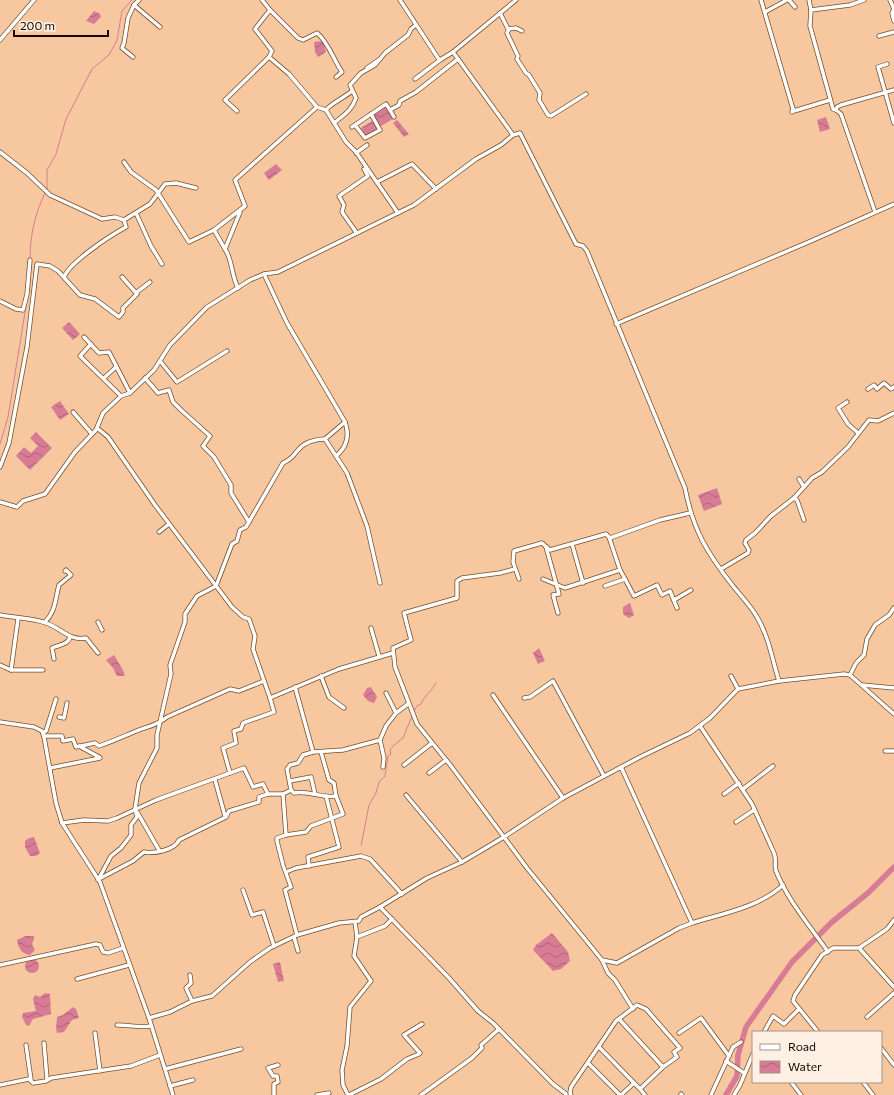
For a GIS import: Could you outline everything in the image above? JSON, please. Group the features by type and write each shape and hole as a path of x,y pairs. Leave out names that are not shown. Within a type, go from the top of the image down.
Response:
{"street":[{"path":"0,40 34,0"},
{"path":"132,56 122,48 128,18 134,5 139,0"},
{"path":"262,0 298,38 303,40 317,33 325,39 333,59 342,72 336,77"},
{"path":"400,0 440,60"},
{"path":"415,79 453,52 470,36 516,0"},
{"path":"761,0 793,111 830,100"},
{"path":"765,12 788,0 795,7"},
{"path":"809,0 811,10 810,26 823,69 830,100 833,109 841,114 875,212"},
{"path":"811,10 850,5 864,0"},
{"path":"890,0 894,9 892,13 894,21"},
{"path":"134,5 160,27"},
{"path":"237,111 225,100 269,57 272,51 255,29 270,10"},
{"path":"500,14 509,29 507,33 518,56 517,59 526,73 532,78 540,94 539,100 548,115 551,116 559,112 586,94"},
{"path":"334,123 351,110 356,98 350,84 365,70 375,65 416,25"},
{"path":"509,29 516,28 522,31"},
{"path":"879,36 894,32"},
{"path":"453,52 513,135"},
{"path":"269,57 289,74 318,107 326,110 346,142 356,153 398,213"},
{"path":"390,110 399,105 400,101 416,92 458,59"},
{"path":"887,64 878,67 894,123"},
{"path":"836,110 837,107 841,105 894,90"},
{"path":"326,110 331,104 336,103 352,91"},
{"path":"370,114 380,130 365,138 353,126 370,114 386,104 394,117"},
{"path":"124,162 131,172 158,193 189,242 214,230 245,206 235,180 318,107"},
{"path":"0,502 17,507 23,501 45,494 75,452 97,428 103,413 121,396 130,393 154,370 170,344 207,307 264,274 278,272 356,232 414,205 458,170 501,145 513,135 520,133 524,138 576,244 583,246 587,251 685,488 690,513 704,545 757,616 770,644 779,681"},
{"path":"356,153 367,145"},
{"path":"0,152 27,173 50,195 102,219 115,217 124,220 150,204 159,190 166,183 176,183 196,188"},
{"path":"377,182 412,164 436,189"},
{"path":"356,232 342,212 344,205 339,196 368,176 361,165 364,166"},
{"path":"616,324 894,204"},
{"path":"225,249 240,211"},
{"path":"136,213 151,246 162,264"},
{"path":"64,277 75,263 97,247 105,238 126,227 124,220"},
{"path":"214,230 231,258 234,281 238,288"},
{"path":"0,301 16,310 24,310 30,260"},
{"path":"0,467 9,443 26,355 37,264 50,266 64,277 80,295 95,299 119,317 123,312 123,308 137,292 150,282"},
{"path":"264,274 287,323 345,422 348,437 345,448 336,456"},
{"path":"122,277 137,292"},
{"path":"84,337 99,353 109,352 130,393"},
{"path":"91,344 80,356 121,396"},
{"path":"160,360 177,382 227,351"},
{"path":"104,378 116,366"},
{"path":"145,378 158,393 169,390 173,402 210,436 203,446 214,457 231,485 231,493 249,522"},
{"path":"868,388 874,384 877,389 884,382 891,389 894,387"},
{"path":"847,402 838,408 848,424 858,433"},
{"path":"73,412 92,434"},
{"path":"721,569 748,553 749,550 746,540 779,509 794,498 848,447 869,420 878,421 894,413"},
{"path":"98,880 111,856 121,848 131,835 131,825 137,817 135,809 139,784 157,748 157,735 171,674 170,665 185,622 185,614 197,596 216,586 232,544 236,541 240,530 246,527 283,463 292,459 299,448 316,439 325,439 345,422"},
{"path":"97,428 108,437 169,524 232,607 243,617 249,619 255,636 253,649 274,712 244,723 244,727 234,732 236,742 223,748 230,773"},
{"path":"325,439 347,473 367,526 380,583"},
{"path":"799,479 804,487"},
{"path":"794,498 797,500 804,520"},
{"path":"519,579 513,558 514,551 542,543 550,550 606,534 612,538 660,520 690,513"},
{"path":"159,532 169,524"},
{"path":"608,536 619,562 620,570 634,596 657,585 662,595 670,591 677,608"},
{"path":"572,544 584,583"},
{"path":"546,546 559,594 553,595 558,613"},
{"path":"515,569 500,573 462,578 457,581 457,598 404,613 411,640 393,648 395,667 413,716 504,838 602,960 608,973 615,980 633,1009"},
{"path":"45,622 51,616 57,605 59,585 71,575 66,570 65,571"},
{"path":"543,579 565,588 620,570"},
{"path":"605,586 625,579"},
{"path":"674,600 691,590"},
{"path":"850,675 856,663 864,655 867,638 875,625 890,615 894,608"},
{"path":"0,615 45,622 57,627 73,639 86,638 98,653"},
{"path":"11,670 18,619"},
{"path":"98,622 102,630"},
{"path":"371,628 379,656"},
{"path":"54,659 52,648 65,644 69,641 70,637"},
{"path":"270,698 290,691 295,687 347,666 393,653"},
{"path":"0,666 11,670 43,670"},
{"path":"149,1018 170,1012 192,1001 212,996 250,962 274,946 295,936 339,923 359,921 361,917 427,878 462,862 504,838 563,798 700,726 738,690 779,681 828,675 850,675 894,714"},
{"path":"321,676 329,697 344,708"},
{"path":"731,676 738,690"},
{"path":"79,746 95,743 99,746 160,722 167,716 230,689 239,691 264,682"},
{"path":"524,698 553,682 604,776"},
{"path":"862,685 894,688"},
{"path":"295,687 313,752"},
{"path":"386,693 396,713"},
{"path":"493,695 563,798"},
{"path":"43,734 46,731 56,699"},
{"path":"59,717 64,718 67,703"},
{"path":"383,767 384,758 380,740 386,726 396,713 408,704"},
{"path":"0,722 34,727 39,729 43,734 56,803 62,823 98,880 149,1018 173,1095"},
{"path":"700,726 743,789 774,853 776,859 775,870 815,936 828,952"},
{"path":"43,734 62,736 63,741 73,739 76,747 79,746 100,758 50,768"},
{"path":"291,790 288,767 298,764 303,755 313,752 343,750 380,740"},
{"path":"404,765 432,743"},
{"path":"885,751 894,751"},
{"path":"298,951 285,890 291,887 277,841 278,838 286,834 306,832 311,826 342,814 336,796 334,783 329,780 321,752"},
{"path":"429,772 446,760"},
{"path":"743,789 773,766"},
{"path":"621,767 692,923"},
{"path":"62,823 84,820 108,820 125,816 135,809 244,768 253,787 263,784 268,794"},
{"path":"290,781 311,777 315,794"},
{"path":"215,780 226,817"},
{"path":"724,794 739,783"},
{"path":"98,880 133,861 144,852 150,853 173,847 179,840 192,832 226,817 229,811 259,802 259,797 268,794 283,794 291,790"},
{"path":"291,790 294,793 304,791 326,796 336,796"},
{"path":"283,794 286,834"},
{"path":"406,795 462,862"},
{"path":"309,866 308,857 339,847 326,796"},
{"path":"135,809 159,850"},
{"path":"736,822 754,810"},
{"path":"286,872 361,856 370,859 402,894"},
{"path":"602,960 618,963 679,928 752,904 769,896 783,885"},
{"path":"243,890 252,915 263,912 274,946"},
{"path":"380,907 449,978 478,1011 499,1029 553,1084 568,1094 571,1087 619,1019 637,1005 646,1009 680,1048 674,1052 677,1057 663,1066 640,1089"},
{"path":"357,938 385,926 392,919"},
{"path":"817,1031 793,1001 795,995 822,955 833,948 859,948 887,929 894,920"},
{"path":"355,922 357,938 354,956 371,980 350,1007 347,1046 342,1070 343,1085 348,1095 381,1080 408,1059 419,1054 420,1053 404,1035 422,1024"},
{"path":"0,965 96,944 100,945 103,952 108,953 123,948"},
{"path":"859,948 894,987"},
{"path":"77,979 129,965"},
{"path":"190,975 191,983 186,988 192,1001"},
{"path":"867,1017 894,994"},
{"path":"765,1031 773,1016 784,1024 799,1009"},
{"path":"679,1033 701,1018 729,1056"},
{"path":"619,1019 663,1066"},
{"path":"117,1025 130,1025 141,1028 151,1026"},
{"path":"421,1095 472,1058 482,1048 481,1045 499,1029"},
{"path":"95,1033 100,1072"},
{"path":"711,1095 733,1047 741,1042"},
{"path":"44,1043 47,1079"},
{"path":"26,1045 30,1076 33,1083"},
{"path":"599,1047 645,1095"},
{"path":"164,1069 240,1048"},
{"path":"882,1049 894,1065"},
{"path":"33,1083 46,1081 47,1079 131,1066 160,1055"},
{"path":"734,1095 740,1085 752,1056"},
{"path":"726,1061 744,1073"},
{"path":"588,1063 621,1095 634,1083"},
{"path":"274,1095 274,1084 278,1082 277,1076 273,1076 268,1068 278,1065"},
{"path":"0,1085 25,1079 29,1079 33,1083"},
{"path":"170,1086 193,1080"},
{"path":"792,1083 800,1095"},
{"path":"863,1083 873,1095"},
{"path":"317,1095 328,1093"}],"water":[{"path":"94,11 100,14 101,17 94,24 86,21"},
{"path":"323,41 326,52 318,57 315,52 314,42"},
{"path":"385,107 393,119 379,127 374,115"},
{"path":"826,117 830,129 820,132 817,120"},
{"path":"397,120 409,134 404,137 393,123"},
{"path":"372,121 377,129 366,136 361,128"},
{"path":"276,164 282,170 269,180 264,173"},
{"path":"69,322 80,334 73,340 62,328"},
{"path":"60,401 69,414 60,420 51,407"},
{"path":"36,432 52,448 30,470 16,456 24,447 31,453 38,446 30,438"},
{"path":"717,488 722,504 704,511 698,495"},
{"path":"630,603 634,615 629,618 623,614 623,607"},
{"path":"539,648 545,661 538,664 533,653"},
{"path":"114,655 125,676 117,676 113,668 106,660"},
{"path":"371,687 377,697 374,703 368,701 363,695 367,688"},
{"path":"34,837 40,853 36,856 30,856 25,847 25,841"},
{"path":"552,933 568,952 570,961 561,969 553,971 533,950 536,945"},
{"path":"25,936 34,936 32,944 35,950 30,955 23,952 19,948 17,940"},
{"path":"32,959 37,961 39,966 37,971 32,973 27,971 25,966 27,961"},
{"path":"280,962 284,981 278,982 273,964"},
{"path":"45,993 50,994 51,1014 33,1019 29,1026 26,1025 22,1017 23,1013 36,1011 33,999 35,995 40,997"},
{"path":"73,1007 76,1009 79,1018 72,1020 64,1032 57,1033 57,1017 63,1015"}],"waterway":[{"path":"47,190 47,170 56,154 66,119 92,69 109,55 117,40 122,11 132,0"},
{"path":"30,259 34,225 38,209 45,193"},
{"path":"0,444 8,417 27,300"},
{"path":"414,711 436,683"},
{"path":"361,846 369,805 376,793 379,782 385,776 388,756 391,754 390,750 403,738 412,716"},
{"path":"726,1095 737,1076 738,1055 746,1027 792,962 832,922 868,893 894,867"}]}
